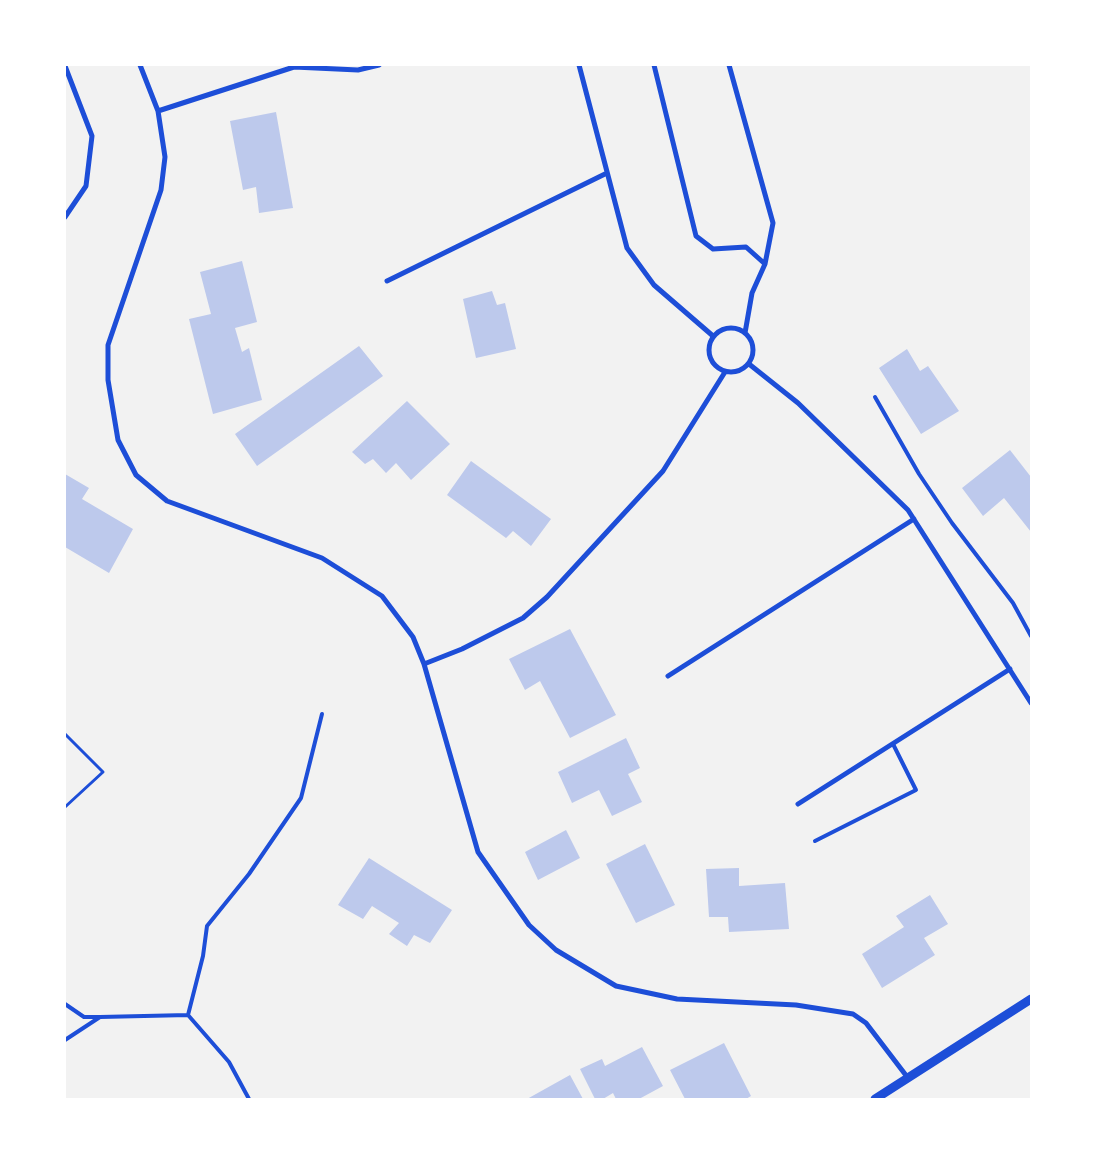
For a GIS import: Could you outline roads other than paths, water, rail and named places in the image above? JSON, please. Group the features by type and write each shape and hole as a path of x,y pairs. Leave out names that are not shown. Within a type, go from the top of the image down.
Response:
{"street":[{"path":"140,65 158,111 165,157 161,190 108,345 108,380 118,440 136,475 166,501 322,558 382,596 413,637 424,664 478,852 529,925 556,950 616,986 642,992 677,999 796,1005 853,1014 866,1023 908,1078"},
{"path":"158,111 294,67 358,70 379,65"},
{"path":"579,65 627,248 654,285 713,336"},
{"path":"654,65 696,236 713,249 746,247 765,264"},
{"path":"729,65 773,223 765,264 752,293 745,333"},
{"path":"65,66 92,136 86,186 65,216"},
{"path":"387,281 607,173"},
{"path":"729,328 745,333 751,340 754,348 753,357 749,364 742,370 734,373 725,372 717,368 711,362 709,353 709,344 713,336 729,328"},
{"path":"749,364 798,403 908,510 1031,703"},
{"path":"424,664 462,650 523,618 547,597 663,471 725,372"},
{"path":"668,676 914,520"},
{"path":"798,804 1010,669"},
{"path":"875,1099 1031,999"}],"lane":[{"path":"875,397 919,474 952,523 1013,603 1031,636"},
{"path":"188,1015 203,956 207,926 249,874 301,798 322,714"},
{"path":"815,841 916,790 893,744"},
{"path":"65,1004 84,1018 188,1015"},
{"path":"188,1015 229,1062 249,1099"},
{"path":"65,1040 100,1017"}]}
